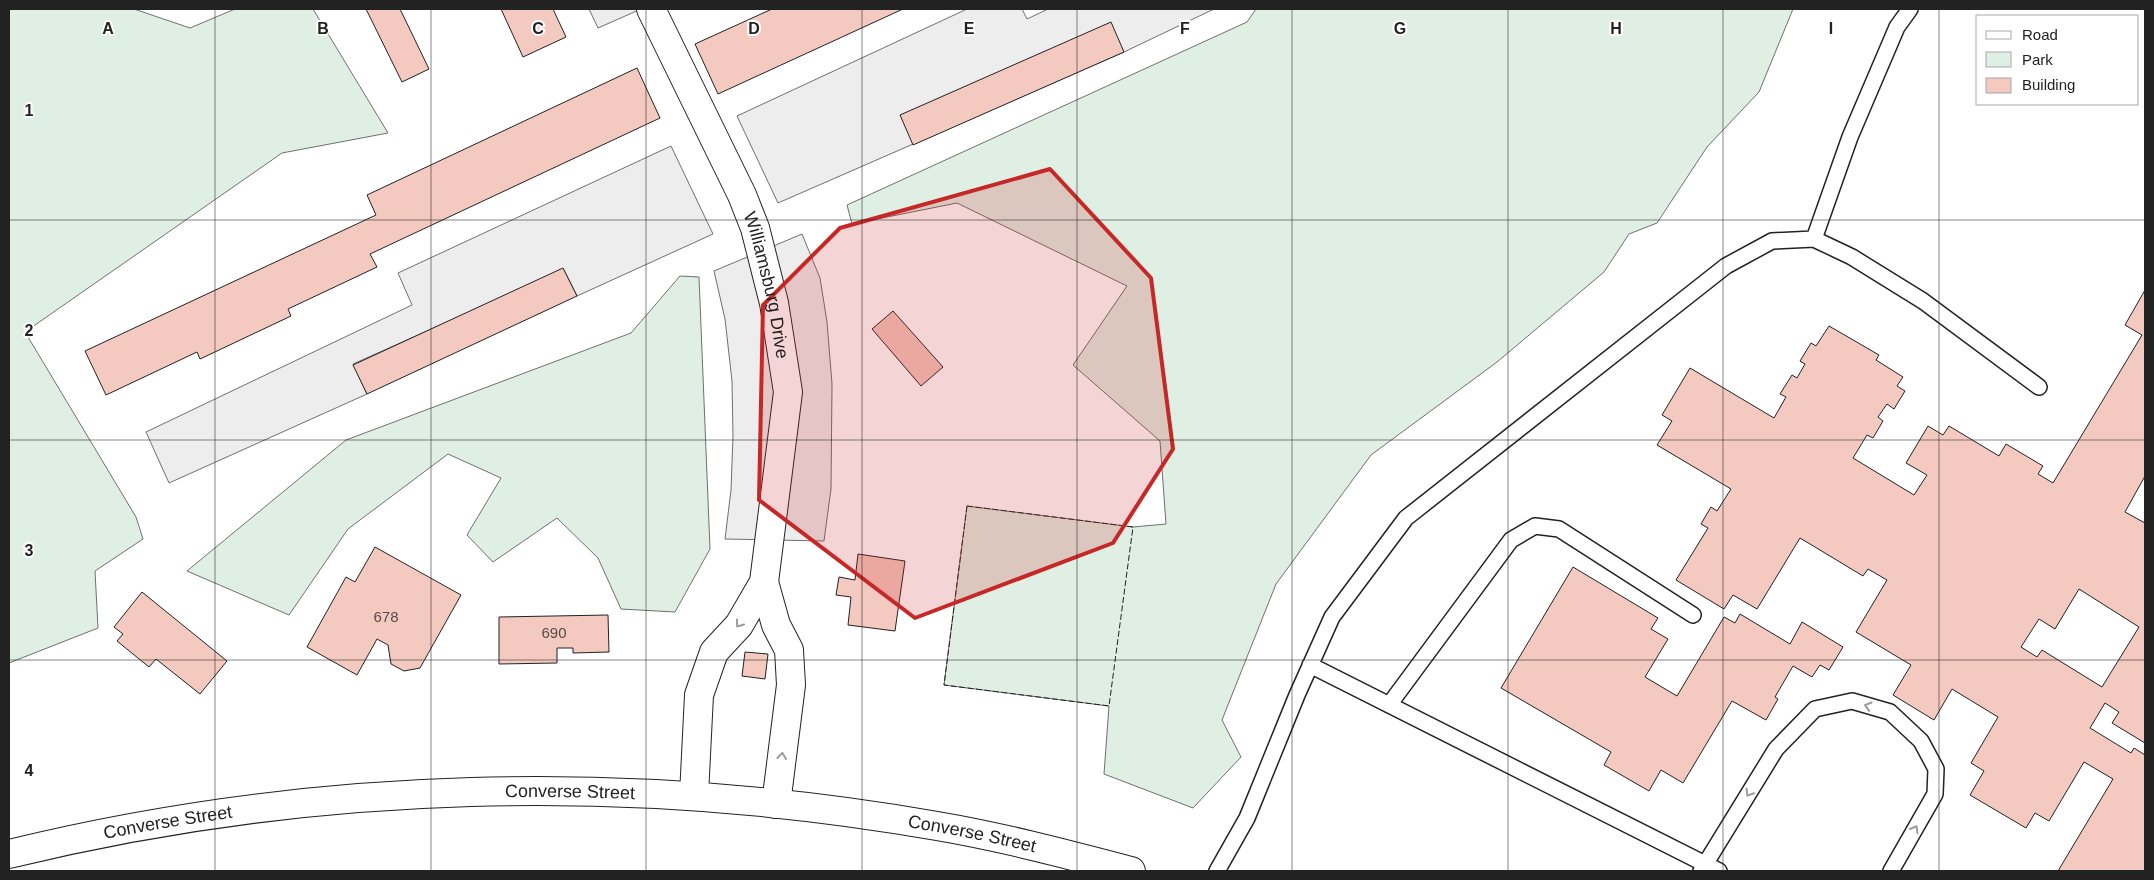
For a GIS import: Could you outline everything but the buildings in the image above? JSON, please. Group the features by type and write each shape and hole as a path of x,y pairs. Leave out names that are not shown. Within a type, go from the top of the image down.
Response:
{"main road":[{"name":"Williamsburg Drive","path":"651,9 745,203 762,252 774,303 788,392 764,582 739,625 714,652 699,695 694,796"},
{"name":"Williamsburg Drive","path":"764,582 776,624 789,650 791,685 776,804"},
{"name":"Converse Street","path":"9,854 168,821 315,801 388,795 565,791 694,796 850,812 938,826 1034,846 1131,871"}],"lane":[{"path":"1814,239 1850,137 1897,27 1910,9"},
{"path":"1217,871 1247,818 1310,664 1332,617 1406,518 1726,266 1772,241 1814,239 1852,257 1923,301 2039,387"},
{"path":"1389,705 1511,540 1535,526 1559,529 1693,615"},
{"path":"1310,664 1703,867 1719,871"},
{"path":"1703,867 1776,749 1814,709 1852,701 1890,712 1921,741 1936,769 1935,794 1891,871"}],"highlighted area":[{"path":"1050,169 1151,278 1173,449 1113,543 915,618 759,500 763,305 840,228"}],"green space":[{"path":"9,9 134,9 190,28 235,9 313,9 388,133 282,153 25,332 136,517 143,539 95,571 98,628 9,663"},
{"path":"1256,9 1793,9 1759,92 1707,147 1657,223 1629,234 1604,272 1497,362 1371,455 1276,584 1222,720 1241,757 1193,808 1104,774 1109,706 944,685 967,506 1133,527 1166,524 1160,441 1073,365 1127,286 957,203 852,224 847,205 1247,22"},
{"path":"680,276 699,277 710,549 675,612 621,609 598,558 557,518 493,562 467,535 501,478 448,454 348,529 289,615 187,571 346,440 631,333"}],"shaded area":[{"path":"589,9 641,9 598,28"},
{"path":"967,9 1022,9 1027,19 1048,9 1214,9 1124,52 778,203 737,116"},
{"path":"671,146 713,234 577,296 564,270 353,364 367,394 169,483 146,432 412,305 398,273"},
{"path":"802,234 820,278 827,322 832,384 831,489 824,541 725,539 731,490 733,436 732,381 725,319 714,271"}],"fence":[{"path":"967,506 1133,527 1109,706 944,685 967,506"}]}
